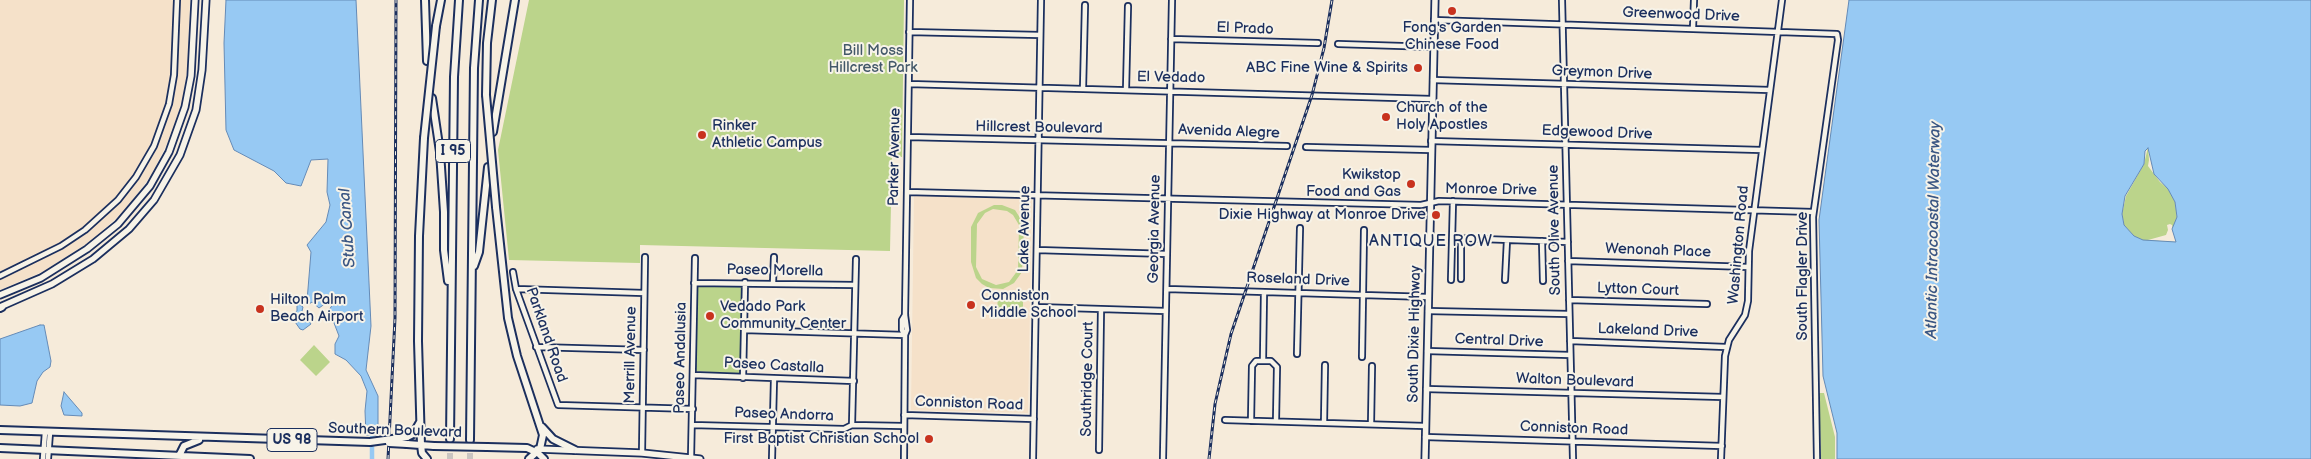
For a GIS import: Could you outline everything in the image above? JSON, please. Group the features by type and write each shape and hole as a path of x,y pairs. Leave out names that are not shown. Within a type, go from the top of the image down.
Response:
{"highway":[{"path":"425,0 427,61"},
{"path":"424,458 421,445 418,284 424,138 436,26 441,0"},
{"name":"I 95","path":"450,439 454,66 460,0"},
{"name":"I 95","path":"470,440 474,68 479,0"},
{"path":"492,0 487,43 486,95 508,318 517,356 543,438 539,451 529,459"},
{"path":"493,132 516,0"},
{"path":"432,98 440,152 444,212 444,250 451,302"},
{"path":"472,269 479,252 488,167"},
{"path":"407,440 421,421"},
{"path":"540,425 553,439 575,450"},
{"name":"Southern Boulevard","path":"1,430 205,438 370,442 407,440 421,445 527,448 539,451"},
{"path":"178,458 184,446 205,438"},
{"path":"424,458 434,446"},
{"name":"US 98","path":"0,448 178,458 250,459"},
{"path":"539,451 544,459"}],"main road":[{"path":"0,295 40,278 81,253 112,230 143,196 169,152 185,107 191,68 195,0"},
{"path":"1,307 46,288 86,263 129,229 152,202 180,155 196,110 202,70 206,0"},
{"name":"South Dixie Highway","path":"1425,459 1435,0"},
{"path":"539,451 575,450 642,453 700,459"}],"street":[{"path":"0,276 61,246 85,230 108,211 136,177 154,146 169,104 174,75 177,0"},
{"name":"Parker Avenue","path":"904,459 910,0"},
{"name":"Lake Avenue","path":"1033,459 1041,0"},
{"name":"Georgia Avenue","path":"1163,459 1172,0"},
{"name":"South Olive Avenue","path":"1562,0 1573,459"},
{"path":"1693,28 1694,0"},
{"name":"Washington Road","path":"1721,459 1726,347 1741,323 1747,308 1748,266 1754,210 1782,0"},
{"path":"1084,89 1085,5"},
{"path":"1126,90 1128,6"},
{"name":"Greenwood Drive","path":"1434,20 1836,34"},
{"path":"910,32 1040,35"},
{"name":"South Flagler Drive","path":"1817,459 1814,212 1838,40 1836,34"},
{"name":"El Prado","path":"1172,39 1318,43"},
{"path":"1338,44 1434,47"},
{"name":"Greymon Drive","path":"1433,80 1770,90"},
{"name":"El Vedado","path":"909,84 1432,98"},
{"name":"Hillcrest Boulevard","path":"908,137 1170,143"},
{"name":"Edgewood Drive","path":"1431,140 1762,150"},
{"name":"Avenida Alegre","path":"1170,143 1287,146"},
{"path":"1306,147 1431,150"},
{"name":"Monroe Drive","path":"907,192 1168,197 1421,205 1453,201 1814,212"},
{"path":"1451,280 1453,201"},
{"path":"1298,354 1300,228"},
{"path":"1362,357 1364,230"},
{"path":"1453,238 1568,242"},
{"path":"1461,279 1462,238"},
{"path":"1506,240 1506,280"},
{"path":"1542,241 1543,281"},
{"path":"1037,250 1167,254"},
{"name":"Merrill Avenue","path":"642,453 645,257"},
{"path":"773,283 774,257"},
{"name":"Paseo Andalusia","path":"691,459 695,258"},
{"path":"852,424 856,259"},
{"name":"Wenonah Place","path":"1568,261 1748,266"},
{"name":"Parkland Road","path":"513,272 516,289 558,405 643,407"},
{"path":"743,378 745,282"},
{"name":"Paseo Morella","path":"694,283 745,282 855,285"},
{"path":"516,289 644,293"},
{"name":"Roseland Drive","path":"1167,289 1428,297"},
{"path":"1263,361 1264,292"},
{"name":"Lytton Court","path":"1569,300 1707,304"},
{"path":"1036,307 1166,311"},
{"name":"Southridge Court","path":"1099,450 1101,309"},
{"path":"1428,311 1569,314"},
{"path":"744,330 905,335"},
{"name":"Lakeland Drive","path":"1570,341 1726,347"},
{"path":"536,347 644,350"},
{"name":"Central Drive","path":"1427,351 1570,355"},
{"path":"1251,421 1252,366 1256,361 1263,361 1274,362 1278,367 1276,422"},
{"path":"1324,423 1325,365"},
{"path":"1371,424 1372,366"},
{"name":"Paseo Castalla","path":"693,375 854,381"},
{"path":"772,459 774,379"},
{"name":"Walton Boulevard","path":"1426,389 1723,398"},
{"path":"643,407 692,409"},
{"name":"Conniston Road","path":"904,415 1034,419"},
{"path":"1226,420 1425,426"},
{"name":"Paseo Andorra","path":"692,425 844,429 852,424 903,426"},
{"path":"43,459 46,450 47,432"},
{"name":"Conniston Road","path":"1425,438 1722,446"},
{"path":"46,450 48,459"}],"shaded area":[{"path":"0,0 190,0 187,71 182,101 171,135 152,174 126,209 92,240 44,271 0,290"},
{"name":"Conniston Middle School","path":"914,196 1032,199 1028,413 911,410"}],"green space":[{"name":"Rinker Athletic Campus","path":"529,0 904,0 902,157 892,157 890,251 640,245 640,263 509,260 498,150"},
{"path":"2148,147 2148,166 2168,189 2175,202 2177,217 2197,272 2134,236 2124,225 2122,214 2126,196 2144,164","holes":["2167,225 2172,225 2176,242 2148,240 2166,235"]},
{"path":"994,205 1002,205 1015,210 1022,221 1024,228 1022,272 1014,283 1003,289 989,288 976,278 971,262 971,227 978,213","holes":["993,209 1007,211 1013,215 1019,225 1018,270 1009,282 996,285 982,279 976,267 977,224 985,213"]},
{"path":"739,284 742,287 740,374 696,371 698,287 725,287"},
{"path":"998,293 1023,294 1023,315 997,314"},
{"path":"314,345 330,362 316,376 300,360"},
{"path":"1819,393 1824,393 1835,437 1835,459 1821,459"}],"water":[{"path":"226,0 356,0 371,326 366,370 378,396 378,435 366,435 365,411 367,391 361,376 346,360 335,354 335,344 339,336 329,310 333,304 329,301 319,308 312,302 309,304 307,301 311,252 307,245 326,222 330,205 327,192 328,159 311,160 301,186 286,183 274,171 234,150 226,130 224,43"},
{"name":"Atlantic Intracoastal Waterway","path":"1849,0 2311,0 2311,459 1837,459 1837,433 1823,376 1819,220","holes":["2148,148 2154,174 2168,189 2175,202 2177,217 2172,229 2176,242 2143,240 2134,236 2124,225 2122,214 2125,196 2144,164 2145,151"]},
{"path":"299,304 303,307 302,311 311,324 303,330 300,329 293,319 293,314 297,311"},
{"path":"44,325 51,361 50,367 43,372 37,381 32,403 20,406 0,405 0,339"},
{"path":"64,392 82,413 82,416 64,415 61,406"}],"waterway":[{"name":"Stub Canal","path":"372,430 372,459"}],"tunnel":[{"path":"450,443 450,459"},
{"path":"470,443 470,459"}],"railway":[{"path":"388,459 395,318 396,0"},
{"path":"1209,459 1215,404 1231,334 1312,95 1324,48 1332,0"}],"place":[{"name":"Fong's Garden Chinese Food","path":"1452,11"},
{"name":"ABC Fine Wine & Spirits","path":"1418,68"},
{"name":"Church of the Holy Apostles","path":"1386,117"},
{"name":"Rinker Athletic Campus","path":"702,135"},
{"name":"Kwikstop Food and Gas","path":"1411,184"},
{"name":"Dixie Highway at Monroe Drive","path":"1436,215"},
{"name":"Conniston Middle School","path":"971,305"},
{"name":"Hilton Palm Beach Airport","path":"260,309"},
{"name":"Vedado Park Community Center","path":"710,316"},
{"name":"First Baptist Christian School","path":"929,439"}],"district":[{"name":"ANTIQUE ROW","path":"1431,242"}],"park label":[{"name":"Bill Moss Hillcrest Park","path":"873,60"}]}
